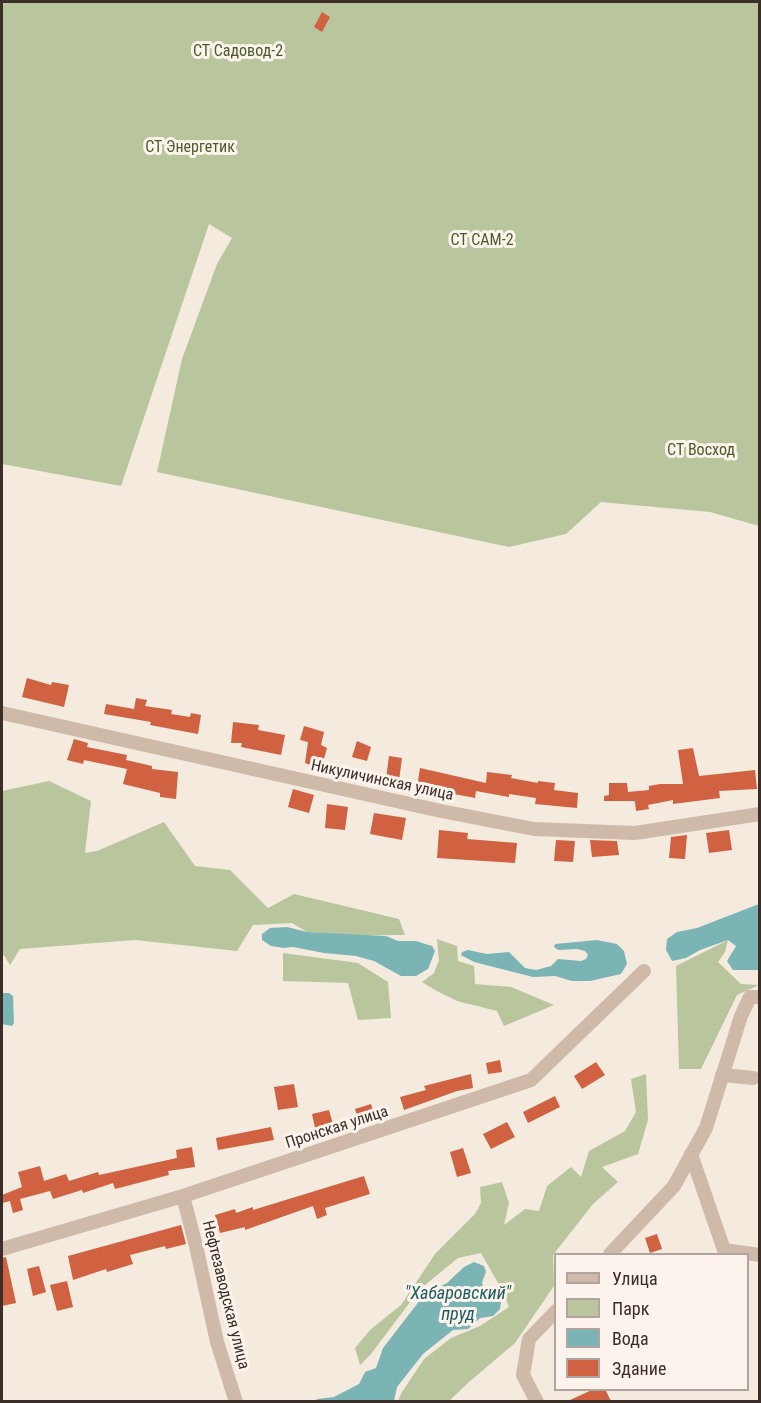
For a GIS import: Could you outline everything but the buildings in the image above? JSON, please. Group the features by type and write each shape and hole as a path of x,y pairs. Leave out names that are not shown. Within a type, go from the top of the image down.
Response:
{"street":[{"name":"Никуличинская улица","path":"2,713 441,811 534,829 635,833 759,814"},
{"name":"Пронская улица","path":"2,1249 183,1196 531,1080 644,971"},
{"path":"611,1253 674,1186 706,1128 741,1016 750,998 759,997"},
{"path":"722,1075 753,1078"},
{"path":"691,1154 724,1250 745,1253"},
{"name":"Нефтезаводская улица","path":"183,1196 217,1342 236,1401"},
{"path":"537,1401 523,1375 529,1339 554,1312"}],"green space":[{"name":"СТ САМ-2","path":"2,2 759,2 759,526 710,512 601,502 566,534 509,547 157,472 182,359 217,264 232,238 209,224 121,486 2,464"},
{"path":"49,781 91,801 85,853 97,851 164,822 195,866 230,870 268,908 294,894 399,919 405,935 307,932 292,923 253,925 237,951 135,940 20,949 10,965 4,955 2,957 2,791"},
{"path":"437,939 457,946 458,961 474,966 475,984 511,987 554,1005 504,1026 497,1011 457,1001 435,990 422,982 434,973 439,960"},
{"path":"728,940 725,952 718,962 741,984 759,985 737,995 701,1069 679,1069 676,966"},
{"path":"283,953 358,963 388,982 391,1018 358,1020 348,983 283,981"},
{"path":"646,1074 648,1120 638,1154 602,1167 618,1182 593,1204 554,1253 554,1286 515,1343 449,1401 398,1401 424,1359 451,1338 480,1326 509,1307 481,1253 458,1258 420,1289 371,1354 360,1365 355,1348 370,1330 401,1305 435,1254 475,1214 481,1203 480,1187 502,1182 509,1203 504,1225 525,1209 539,1211 547,1186 571,1167 581,1177 589,1151 625,1131 636,1112 631,1079"}],"water":[{"path":"759,904 759,970 733,970 727,961 736,946 728,940 700,950 686,958 672,961 666,950 667,939 677,932 697,928"},
{"path":"287,927 307,932 386,936 398,941 416,941 432,946 435,951 428,969 416,976 401,976 374,961 356,956 271,946 262,940 262,934 270,928"},
{"path":"597,940 617,944 624,951 627,964 621,974 590,981 572,981 555,976 533,977 474,962 461,955 462,952 468,950 487,954 509,952 525,968 536,970 551,966 558,959 581,961 588,955 585,951 577,949 558,950 554,947 555,944"},
{"path":"3,993 13,996 14,1023 12,1026 2,1024"},
{"name":"\"Хабаровский\" пруд","path":"474,1262 484,1266 486,1272 482,1282 484,1292 495,1296 501,1302 500,1309 493,1316 480,1318 468,1329 453,1330 423,1354 397,1387 394,1401 315,1401 334,1397 359,1384 365,1372 376,1368 383,1348 424,1295 447,1283 464,1267"}],"park label":[{"name":"СТ Садовод-2","path":"238,52"},
{"name":"СТ Энергетик","path":"190,148"},
{"name":"СТ Восход","path":"701,451"}]}
